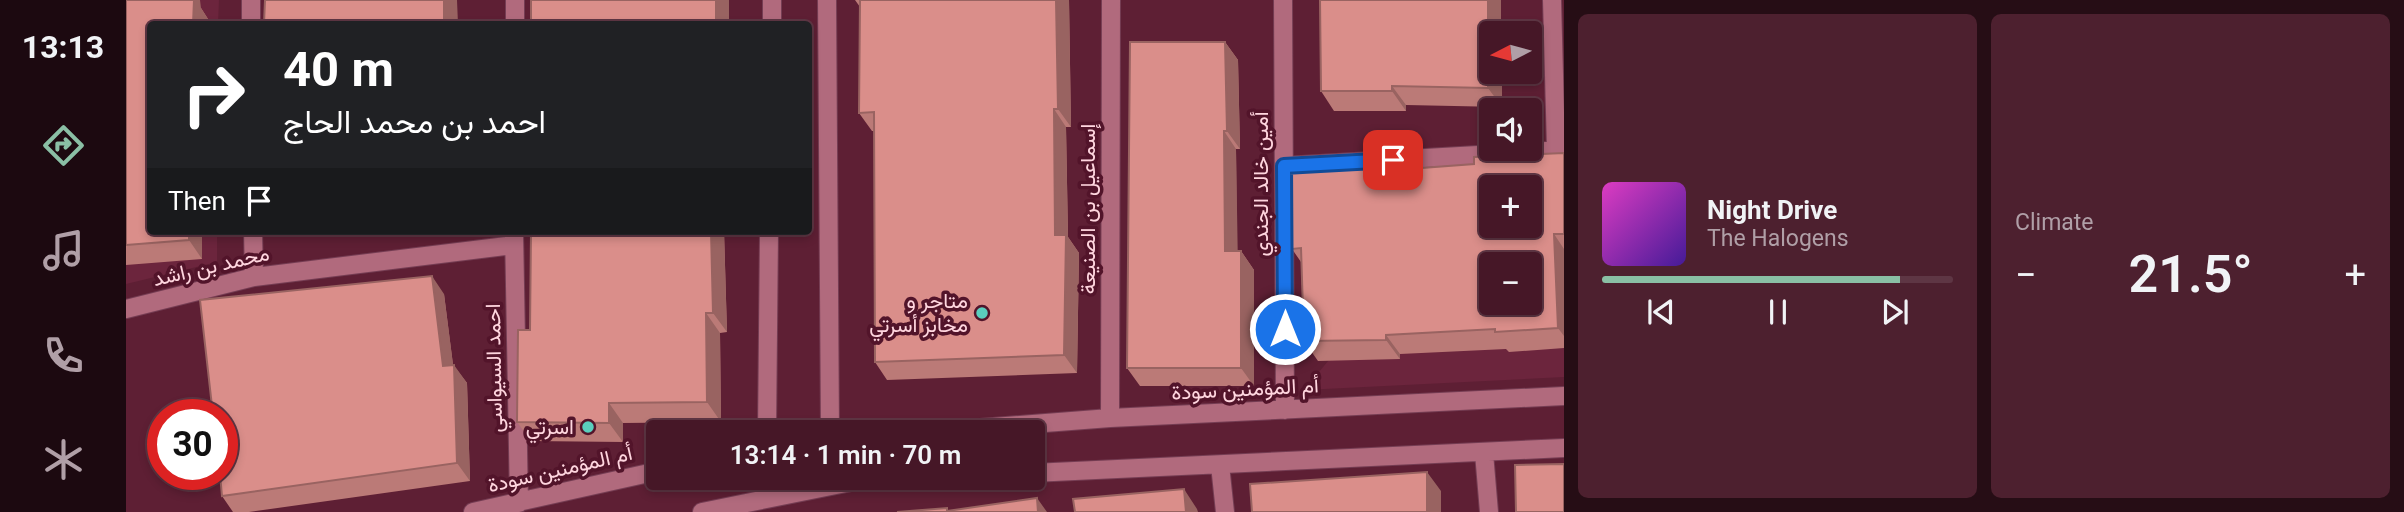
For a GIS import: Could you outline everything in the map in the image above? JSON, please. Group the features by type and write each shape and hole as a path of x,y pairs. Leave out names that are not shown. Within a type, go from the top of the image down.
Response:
{"street":[{"path":"251,0 251,21"},
{"path":"515,0 515,21"},
{"path":"772,0 772,21"},
{"path":"827,0 830,420"},
{"name":"إسماعيل بن الصنيعة","path":"1110,418 1111,0"},
{"name":"أمين خالد الجندي","path":"1283,0 1285,410"},
{"path":"1284,166 1560,150 1552,0"},
{"path":"253,235 254,277"},
{"path":"767,420 769,235"},
{"name":"محمد بن راشد","path":"126,309 254,277 514,238"},
{"name":"احمد السيواسي","path":"514,238 519,503"},
{"name":"أم المؤمنين سودة","path":"1045,423 1564,396"},
{"path":"1045,472 1564,448"},
{"path":"1484,453 1489,512"},
{"path":"1220,465 1225,512"},
{"name":"أم المؤمنين سودة","path":"473,512 646,474"},
{"path":"702,512 811,490"}],"shaded area":[{"path":"126,0 219,0 218,21 147,21 147,235 217,235 217,262 126,284"},
{"path":"1564,168 1564,377 1304,390 1479,180 1479,238 1542,238 1542,175 1483,175 1487,170"}],"building":[{"path":"126,0 194,0 193,21 147,21 147,235 189,235 189,240 126,245"},
{"path":"265,0 444,0 444,21 264,21"},
{"path":"531,0 716,0 716,21 531,21"},
{"path":"860,0 1056,0 1058,109 1054,109 1055,235 1066,235 1064,355 875,362 874,112 859,113"},
{"path":"1320,0 1488,0 1488,21 1479,21 1479,84 1488,84 1488,88 1392,86 1392,91 1321,91"},
{"path":"1130,42 1225,42 1225,251 1241,251 1241,368 1127,368"},
{"path":"1564,153 1564,234 1554,234 1558,328 1386,335 1386,340 1304,341 1301,248 1292,249 1288,173 1369,166 1369,172 1474,164 1474,157 1479,157 1479,161 1542,161 1542,154"},
{"path":"531,235 711,235 713,313 706,313 707,402 609,403 609,423 517,422 518,330 530,330"},
{"path":"432,276 443,366 454,365 457,463 222,496 221,490 238,490 238,399 211,399 200,300"},
{"path":"1564,464 1564,512 1516,512 1515,465"},
{"path":"1427,472 1427,512 1252,512 1250,484"},
{"path":"1184,489 1186,512 1075,512 1073,499"},
{"path":"1037,498 1038,512 897,512 947,508 947,511"}],"place":[{"name":"متاجر و مخابز أسرتي","path":"982,313"},
{"name":"اسرتي","path":"588,427"}],"route":[{"path":"1285,329 1284,166 1393,160"}]}
